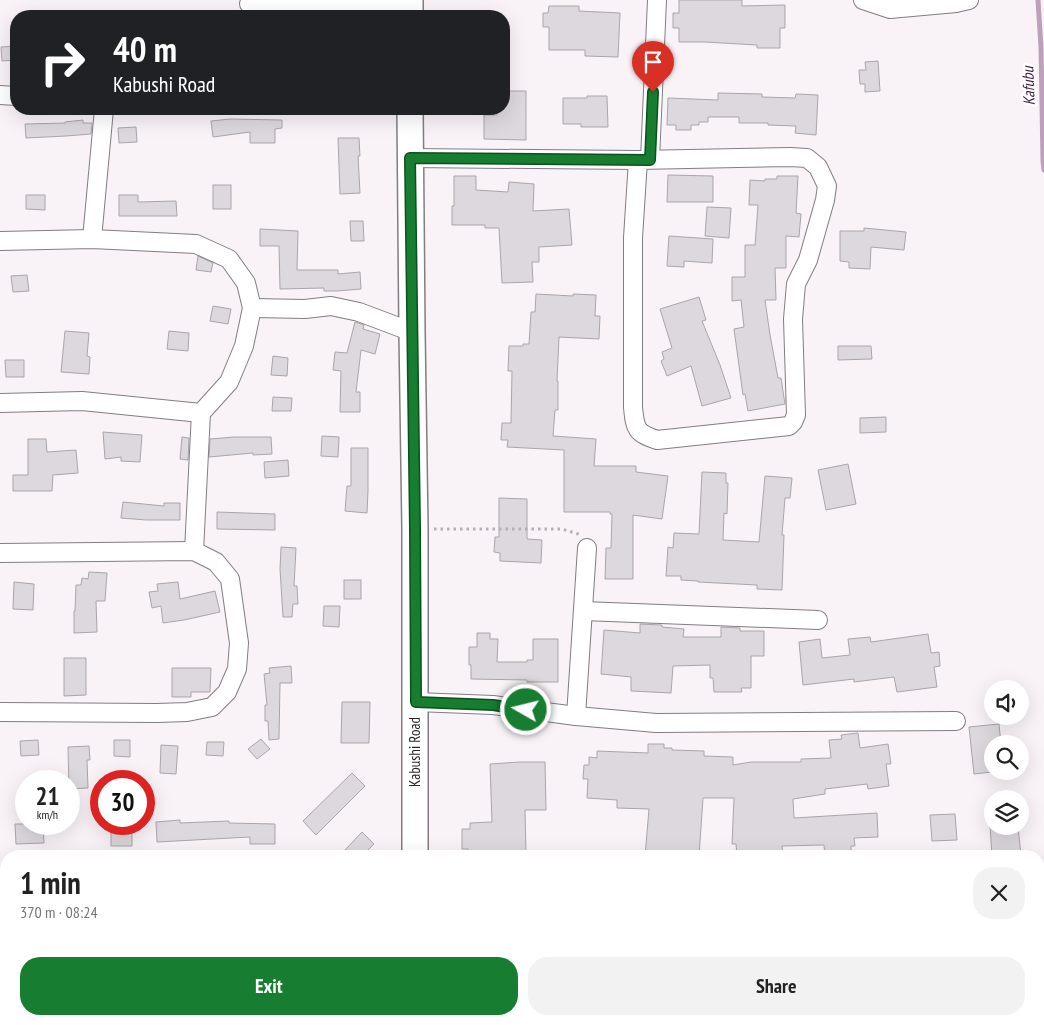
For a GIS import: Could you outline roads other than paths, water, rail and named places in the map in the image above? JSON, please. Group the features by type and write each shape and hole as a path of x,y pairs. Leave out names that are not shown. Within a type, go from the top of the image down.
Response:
{"main road":[{"name":"Kabushi Road","path":"410,115 415,529 415,850"}],"street":[{"path":"410,158 644,160 807,158 818,167 827,186 825,200 808,260 796,284 793,319 796,415 793,422 788,426 657,440 643,435 637,427 634,418 633,238 644,160 657,0"},
{"path":"864,0 890,9 962,1"},
{"path":"249,7 410,6"},
{"path":"92,239 103,115"},
{"path":"0,241 92,239 196,244 229,259 246,283 252,308 244,346 229,382 201,413 194,551"},
{"path":"252,308 305,309 331,306 360,312 412,332"},
{"path":"0,403 82,401 201,413"},
{"path":"576,716 587,548"},
{"path":"0,554 194,551 216,562 230,579 239,643 237,669 227,692 212,707 187,712 0,712"},
{"path":"583,611 818,620"},
{"path":"416,702 493,705 576,716 656,723 956,721"}],"waterway":[{"name":"Kafubu","path":"1038,0 1044,170"}]}
